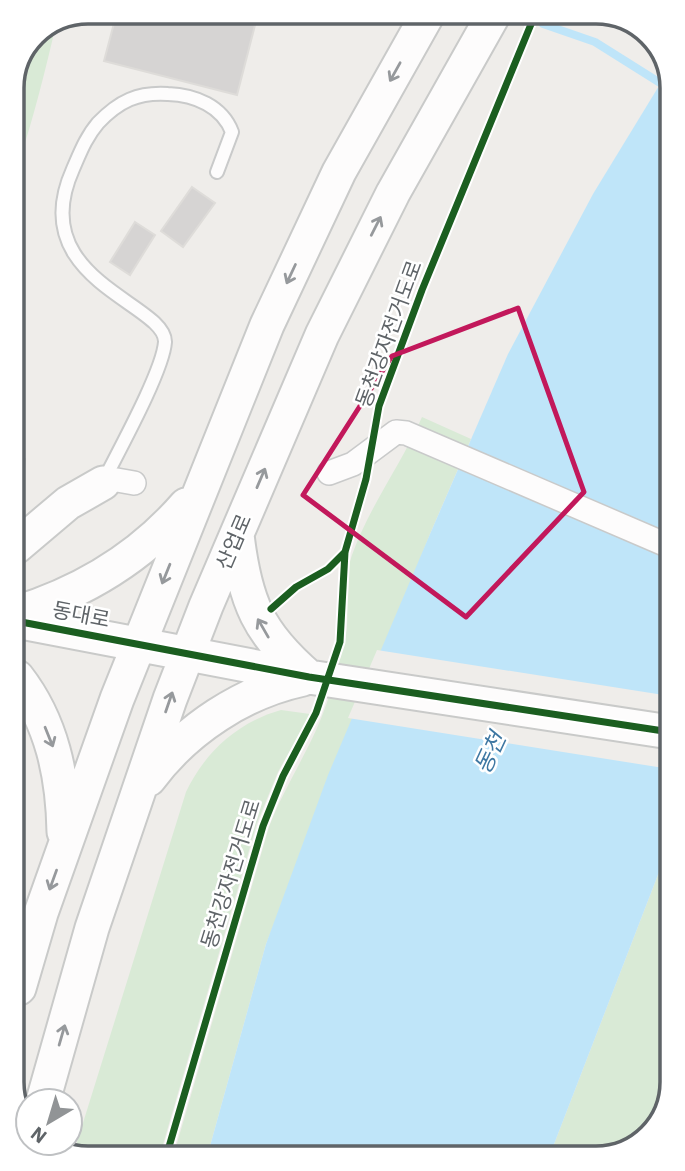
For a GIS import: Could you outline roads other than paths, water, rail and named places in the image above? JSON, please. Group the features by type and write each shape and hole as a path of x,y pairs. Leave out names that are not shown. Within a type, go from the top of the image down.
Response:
{"main road":[{"path":"24,972 65,847 138,645 267,325 339,172 422,25"},
{"name":"산업로","path":"47,1087 92,928 187,653 322,335 393,193 488,25"},
{"path":"25,540 68,503 119,483"},
{"path":"24,610 76,591 113,570 161,532 201,487"},
{"path":"237,535 247,594 266,634 283,655 309,677"},
{"name":"동대로","path":"24,623 309,677 660,730"},
{"path":"138,794 168,756 208,722 258,693 309,677"},
{"path":"24,689 39,713 55,752 63,794 65,847"}],"street":[{"path":"329,473 353,464 396,432 406,433 660,542"}],"lane":[{"path":"119,483 165,341 159,325 107,290 82,264 71,244 61,213 67,183 90,133 117,105 146,94 191,98 210,104 221,114 232,132 217,172"}],"water":[{"name":"동천","path":"660,85 660,870 553,1146 210,1146 266,944 328,775 508,354 593,194"}],"waterway":[{"path":"546,25 595,42 660,83"}]}
